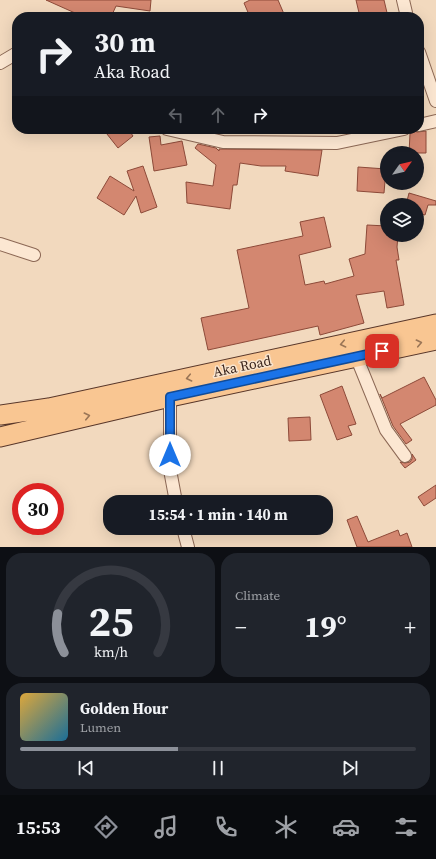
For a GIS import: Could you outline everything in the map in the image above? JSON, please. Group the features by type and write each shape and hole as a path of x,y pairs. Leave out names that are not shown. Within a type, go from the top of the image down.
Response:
{"main road":[{"name":"Aka Road","path":"49,416 436,324"},
{"name":"Aka Road","path":"49,416 170,397 436,340"},
{"path":"2,414 49,416"},
{"path":"0,451 27,430 49,416"},
{"path":"0,437 27,430"}],"street":[{"path":"403,0 406,12"},
{"path":"0,63 12,56"},
{"path":"424,67 436,102"},
{"path":"424,124 436,121"},
{"path":"189,134 223,142 337,143 380,134"},
{"path":"0,244 34,255"},
{"path":"356,356 386,430 405,456"},
{"path":"170,397 170,470 175,495"},
{"path":"185,535 188,547"}],"building":[{"path":"46,0 151,0 150,11 116,6 113,12 73,12"},
{"path":"250,0 278,0 283,12 248,12 244,3"},
{"path":"356,0 384,0 387,12 359,12"},
{"path":"424,131 426,131 426,153 424,153 424,146 409,146 410,134 424,134"},
{"path":"107,134 132,134 133,136 118,148"},
{"path":"160,136 161,145 182,141 187,165 154,171 149,137"},
{"path":"198,144 216,148 219,151 219,149 322,150 318,176 285,171 286,166 261,166 240,163 237,185 233,185 230,209 187,203 186,182 213,186 216,165 195,148"},
{"path":"143,166 157,207 141,213 136,196 124,215 97,198 110,176 134,191 127,171"},
{"path":"358,167 380,169 380,190 384,190 384,193 357,191"},
{"path":"409,193 436,201 436,205 428,205 425,215 424,198 408,198"},
{"path":"324,217 331,247 299,255 305,285 324,281 325,284 354,276 349,259 365,254 367,225 380,226 380,242 397,242 399,260 396,260 404,305 387,308 384,291 356,295 364,323 320,335 318,326 208,350 201,318 249,308 237,250 303,236 300,222"},
{"path":"424,377 436,400 436,405 400,424 412,440 406,444 393,426 380,394 382,398"},
{"path":"342,386 356,424 348,426 352,435 337,440 320,395"},
{"path":"310,417 311,440 289,441 288,418"},
{"path":"412,454 416,460 405,468 400,462 410,462 412,459"},
{"path":"436,485 436,498 424,506 418,497"},
{"path":"357,516 368,542 398,530 400,536 407,533 412,547 357,547 347,520"}],"route":[{"path":"170,455 170,397 382,351"}]}
